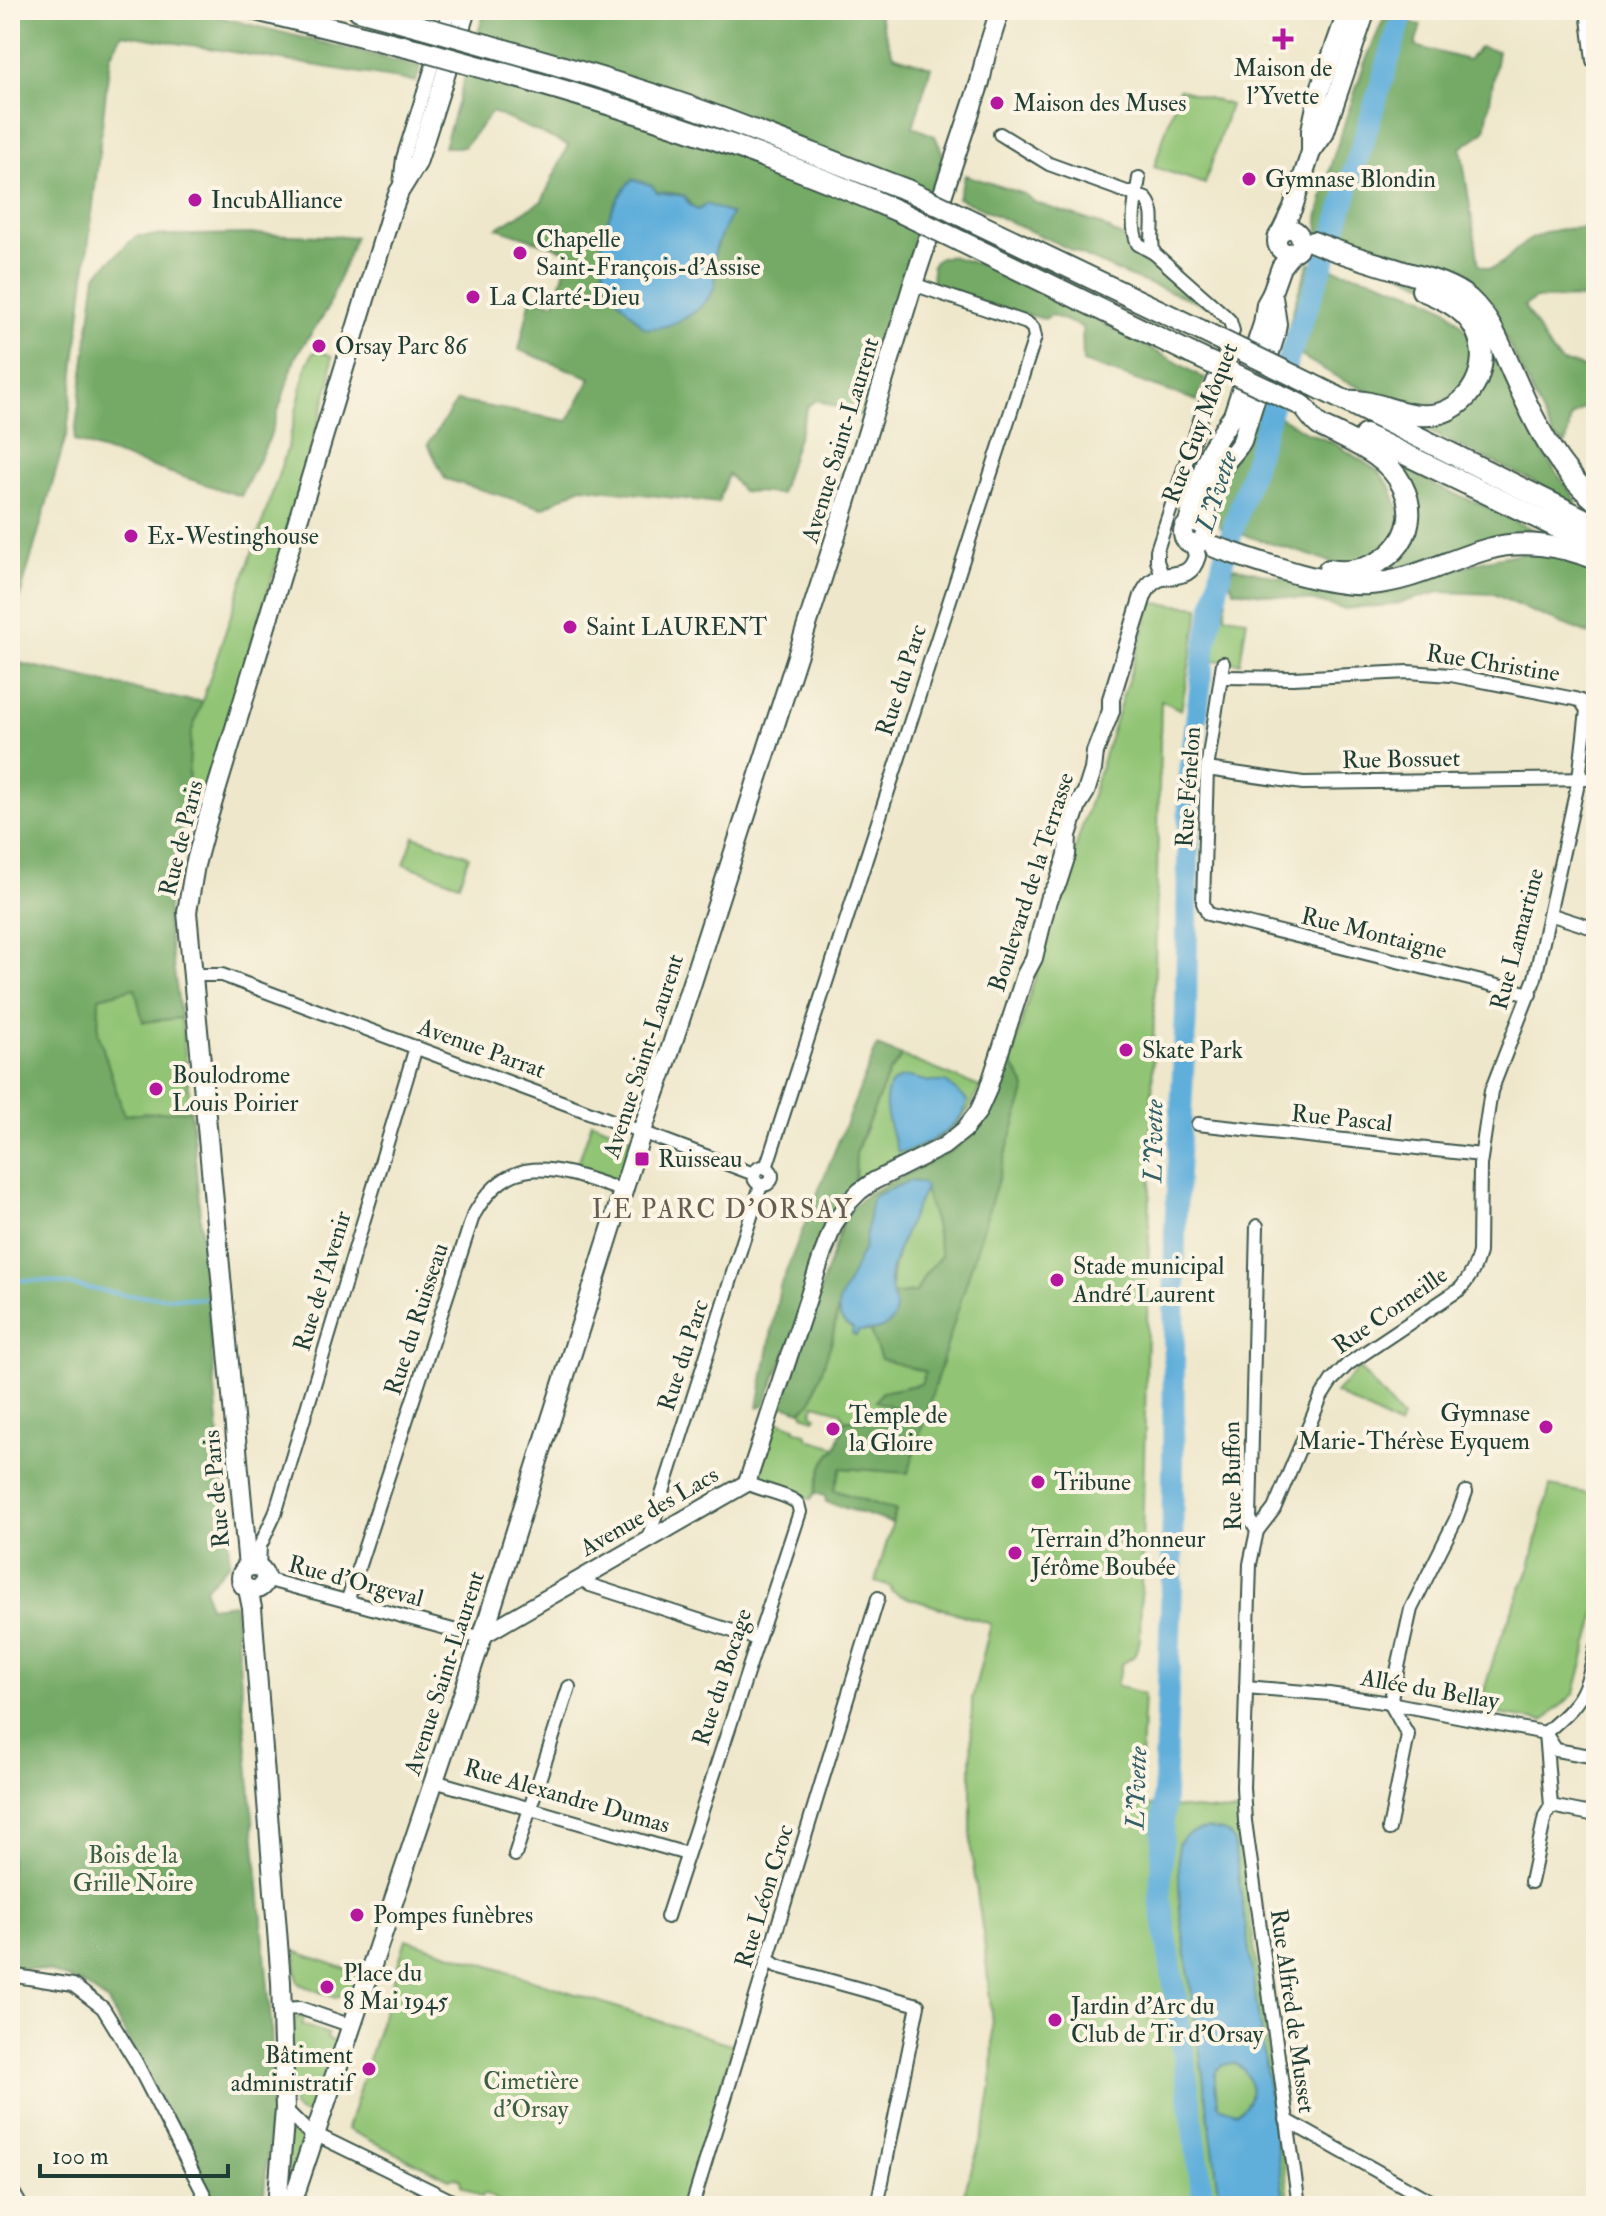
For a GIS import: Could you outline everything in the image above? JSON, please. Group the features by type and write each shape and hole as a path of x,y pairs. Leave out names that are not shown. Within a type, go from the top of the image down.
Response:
{"highway":[{"path":"256,10 595,98 849,190 1596,546"},
{"path":"359,10 571,69 691,107 907,190 1596,525"},
{"path":"1298,246 1434,281 1468,299 1490,324 1532,415 1555,454 1567,472 1596,501"},
{"path":"1338,257 1452,304 1472,324 1482,348 1479,376 1462,401 1451,409 1437,414 1418,415 1361,400 1346,401"},
{"path":"1240,550 1348,572 1379,564 1398,546 1407,528 1409,509 1404,489 1394,470 1377,456 1320,425 1303,406"},
{"path":"1203,536 1322,579 1358,585 1399,579 1508,545 1546,546 1596,559"}],"main road":[{"name":"Rue de Paris","path":"282,2009 254,1624 248,1589 242,1585 240,1578 243,1571 257,1571 245,1535 187,912 195,865 356,324 399,192 417,163 466,10"},
{"name":"Avenue Saint-Laurent","path":"291,2206 483,1635 642,1131 843,514 1000,10"},
{"name":"Rue Guy Môquet","path":"1317,132 1319,92 1348,10"},
{"name":"Rue Guy Môquet","path":"1203,536 1205,463 1233,415 1263,324 1266,304 1298,246 1293,207 1317,132 1366,10"},
{"path":"1590,10 1596,60"},
{"path":"277,2206 291,2113 282,2009"}],"street":[{"name":"Rue de Paris","path":"399,192 403,158 450,10"},
{"path":"1000,134 1049,164 1146,199 1152,205 1154,253"},
{"path":"1139,178 1134,231 1138,244 1154,253 1224,315 1233,331 1211,387 1157,550 1162,575 1184,575 1189,571 1203,536"},
{"name":"Rue du Parc","path":"648,1539 760,1176 1035,337 1033,328 1027,323 913,284"},
{"name":"Boulevard de la Terrasse","path":"849,1202 874,1181 944,1146 964,1130 978,1112 1025,975 1034,958 1048,900 1058,883 1067,855 1068,835 1093,770 1095,752 1111,711 1111,699 1143,596 1152,581 1162,575"},
{"name":"Rue Fénelon","path":"1208,914 1203,903 1207,769 1223,663"},
{"name":"Rue Christine","path":"1222,677 1293,678 1408,672 1451,675 1575,699 1587,710 1579,779"},
{"name":"Rue Bossuet","path":"1207,769 1303,783 1596,779"},
{"name":"Rue Lamartine","path":"1481,1155 1491,1091 1530,994 1579,779"},
{"name":"Rue Montaigne","path":"1208,914 1530,994"},
{"path":"1549,914 1596,929"},
{"name":"Avenue Parrat","path":"192,975 222,975 760,1176"},
{"name":"Rue de l'Avenir","path":"257,1571 258,1552 275,1514 416,1047"},
{"name":"Rue Pascal","path":"1198,1124 1481,1155"},
{"name":"Rue Corneille","path":"1257,1531 1274,1509 1321,1397 1332,1380 1348,1364 1460,1289 1469,1279 1479,1252 1481,1155"},
{"name":"Rue du Ruisseau","path":"347,1602 473,1216 482,1200 508,1176 538,1169 566,1172 624,1191"},
{"name":"Avenue des Lacs","path":"483,1635 747,1483 823,1253 834,1224 849,1202"},
{"name":"Rue Buffon","path":"1245,1821 1243,1787 1250,1564 1257,1531 1250,1519 1257,1226"},
{"name":"Rue du Bocage","path":"667,1917 800,1512 793,1500 747,1483"},
{"path":"1389,1829 1408,1735 1390,1703 1411,1609 1456,1519 1466,1492"},
{"path":"245,1535 256,1534 269,1527"},
{"name":"Rue d'Orgeval","path":"257,1571 347,1602 475,1636 483,1635"},
{"path":"581,1578 590,1585 757,1639"},
{"name":"Rue Léon Croc","path":"692,2206 878,1598"},
{"path":"1531,1882 1545,1816 1551,1806 1545,1733 1578,1703 1586,1688 1596,1646"},
{"path":"515,1855 569,1687"},
{"name":"Allée du Bellay","path":"1246,1687 1390,1703 1545,1733 1556,1750 1596,1757"},
{"name":"Rue Alexandre Dumas","path":"434,1781 687,1854"},
{"path":"1551,1806 1596,1815"},
{"name":"Rue Alfred de Musset","path":"1245,1821 1299,2206"},
{"path":"768,1960 777,1966 918,2005 877,2206"},
{"path":"10,1975 73,1985 103,2008 136,2062 210,2206"},
{"path":"282,2009 300,2008 352,2026"},
{"path":"291,2113 316,2116 322,2113"},
{"path":"291,2113 310,2134 462,2206"},
{"path":"1286,2120 1439,2206"},
{"path":"10,2187 21,2206"}],"green space":[{"path":"10,10 192,10 421,67 416,82 122,34 110,56 67,433 10,631"},
{"path":"485,10 553,10 598,19 608,10 877,10 893,55 931,67 913,127 935,136 944,156 933,183 919,249 866,418 817,400 808,406 780,494 742,491 728,474 718,503 581,487 543,508 445,479 428,444 457,401 568,421 591,378 519,350 531,298 555,303 570,252 497,228 542,201 568,145 492,112 464,147 444,147","holes":["651,185 657,192 680,195 697,210 702,208 720,237 714,255 716,278 645,327 614,293 605,275 603,233"]},
{"path":"1385,16 1421,25 1415,46 1468,60 1480,47 1498,51 1485,131 1461,148 1479,265 1490,269 1496,267 1526,242 1543,233 1568,228 1596,228 1596,298 1536,299 1524,306 1552,353 1563,363 1577,365 1596,375 1596,399 1571,417 1566,444 1554,438 1494,314 1319,237 1318,218 1332,161 1365,62"},
{"path":"1179,89 1230,105 1205,184 1154,167"},
{"path":"965,175 1097,223 1156,255 1206,305 1128,276 958,198"},
{"path":"256,234 355,237 327,310 296,356 269,439 241,496 74,441 96,275 136,236"},
{"path":"950,256 995,269 1173,360 1205,379 1197,401 1083,362 1082,327 1051,315 1045,319 933,291 932,265 939,258"},
{"path":"1309,263 1374,279 1425,297 1447,309 1471,335 1474,360 1470,376 1446,400 1425,405 1403,405 1344,381 1284,346"},
{"path":"318,351 332,356 330,382 293,512 202,798 187,798 191,734 288,446 307,364 313,353"},
{"path":"1498,360 1545,456 1577,501 1575,504 1419,427 1484,387 1493,361"},
{"path":"1254,402 1308,433 1334,443 1378,471 1391,487 1399,510 1398,523 1394,536 1371,560 1338,564 1221,528 1216,512 1222,482"},
{"path":"1406,467 1438,487 1548,537 1407,571 1379,574 1403,553 1402,470"},
{"path":"1526,552 1564,556 1596,567 1596,637 1494,594 1439,592 1392,605 1343,609 1314,601 1234,590 1228,578 1234,567 1343,592 1385,590 1486,560"},
{"path":"1221,598 1226,599 1225,616 1247,619 1240,663 1212,660"},
{"name":"Stade municipal André Laurent","path":"1152,603 1200,607 1181,710 1161,700 1140,1640 1134,1656 1122,1664 1116,1685 1144,1694 1139,1804 1239,1813 1290,2206 960,2206 986,2123 992,2084 990,2000 971,1851 972,1699 991,1624 899,1595 890,1586 875,1582 896,1511 834,1490 841,1468 900,1472 1026,1088 1011,1061"},
{"name":"Bois de la Grille Noire","path":"10,661 179,699 202,701 191,734 187,798 168,903 167,924 181,1018 143,1022 135,988 99,997 98,1033 124,1115 191,1110 230,1563 205,1588 209,1607 234,1604 271,2022 273,2088 263,2206 216,2206 108,2002 83,1984 48,1971 10,1967"},
{"path":"414,836 469,856 459,884 404,864"},
{"path":"136,987 143,1022 181,1018 191,1110 124,1115 98,1033 99,997"},
{"path":"877,1046 902,1056 889,1073 856,1151 855,1187 764,1405 758,1407 780,1286"},
{"path":"902,1056 980,1087 969,1109 941,1137 873,1173 855,1187 856,1152 889,1073"},
{"path":"1011,1061 1026,1088 908,1473 841,1468 834,1490 896,1511 892,1523 826,1502 825,1496 815,1493 823,1464 836,1448 845,1420 904,1421 909,1413 876,1401 882,1392 921,1384 926,1372 881,1359 870,1331 880,1329 895,1313 892,1295 916,1292 925,1274 941,1256 922,1183 910,1181 876,1195 872,1199 864,1248 839,1302 832,1340 811,1403 801,1411 782,1405 842,1224 852,1207 869,1193 948,1153 971,1137 986,1114"},
{"path":"592,1122 632,1137 618,1183 576,1169"},
{"path":"925,1188 941,1256 925,1274 916,1292 892,1295 891,1282 897,1255"},
{"path":"838,1310 849,1326 870,1331 881,1359 926,1372 921,1384 882,1392 877,1401 909,1412 904,1421 845,1420 840,1411 815,1404 814,1419 801,1411 811,1402 832,1340"},
{"path":"1359,1368 1402,1418 1399,1427 1335,1393"},
{"path":"776,1420 806,1433 808,1439 836,1447 823,1464 811,1499 765,1483 760,1468"},
{"path":"1550,1486 1596,1495 1596,1613 1575,1693 1544,1721 1478,1711 1497,1647 1530,1567"},
{"name":"Cimetière d'Orsay","path":"406,1939 733,2045 683,2206 509,2206 484,2193 482,2197 461,2185 460,2179 449,2179 347,2129"},
{"path":"295,1951 360,1974 353,1998 340,1995 335,1998 299,1984"},
{"path":"305,2015 302,2025 328,2034 327,2038 335,2041 339,2030 341,2034 314,2113 308,2114 300,2113 293,2107 289,2054 293,2022"},
{"path":"290,2120 309,2142 285,2206"}],"water":[{"path":"632,179 651,185 657,192 684,196 697,210 706,204 731,214 715,251 715,284 709,297 685,318 655,328 645,328 615,295 603,265 602,250 608,220"},
{"path":"909,1077 946,1082 967,1100 959,1118 941,1135 918,1147 898,1152 888,1119 886,1096 897,1080"},
{"path":"910,1181 922,1183 925,1188 890,1276 895,1315 886,1326 858,1331 856,1336 841,1318 839,1302 864,1248 872,1199"},
{"path":"1194,1831 1224,1832 1230,1835 1234,1843 1285,2206 1221,2206 1180,1911 1178,1844","holes":["1233,2063 1240,2067 1251,2087 1248,2102 1236,2112 1218,2104 1215,2078 1216,2072 1224,2065"]}],"waterway":[{"name":"L'Yvette","path":"1204,2206 1160,1899 1172,1584 1175,1232 1186,1013 1189,781 1204,655 1223,561 1280,381 1334,235 1404,10"},
{"path":"10,1280 46,1281 126,1295 205,1299"}],"place":[{"name":"Maison de l'Yvette","path":"1283,39"},
{"name":"Maison des Muses","path":"997,103"},
{"name":"Gymnase Blondin","path":"1249,179"},
{"name":"IncubAlliance","path":"195,200"},
{"name":"Chapelle Saint-François-d'Assise","path":"520,253"},
{"name":"La Clarté-Dieu","path":"473,297"},
{"name":"Orsay Parc 86","path":"319,346"},
{"name":"Ex-Westinghouse","path":"131,536"},
{"name":"Saint LAURENT","path":"570,627"},
{"name":"Skate Park","path":"1126,1050"},
{"name":"Boulodrome Louis Poirier","path":"156,1089"},
{"name":"Ruisseau","path":"642,1159"},
{"name":"Stade municipal André Laurent","path":"1057,1280"},
{"name":"Gymnase Marie-Thérèse Eyquem","path":"1546,1427"},
{"name":"Temple de la Gloire","path":"833,1429"},
{"name":"Tribune","path":"1038,1482"},
{"name":"Terrain d'honneur Jérôme Boubée","path":"1015,1553"},
{"name":"Pompes funèbres","path":"357,1915"},
{"name":"Place du 8 Mai 1945","path":"327,1987"},
{"name":"Jardin d'Arc du Club de Tir d'Orsay","path":"1055,2020"},
{"name":"Bâtiment administratif","path":"369,2069"}],"district":[{"name":"LE PARC D'ORSAY","path":"723,1209"}]}
